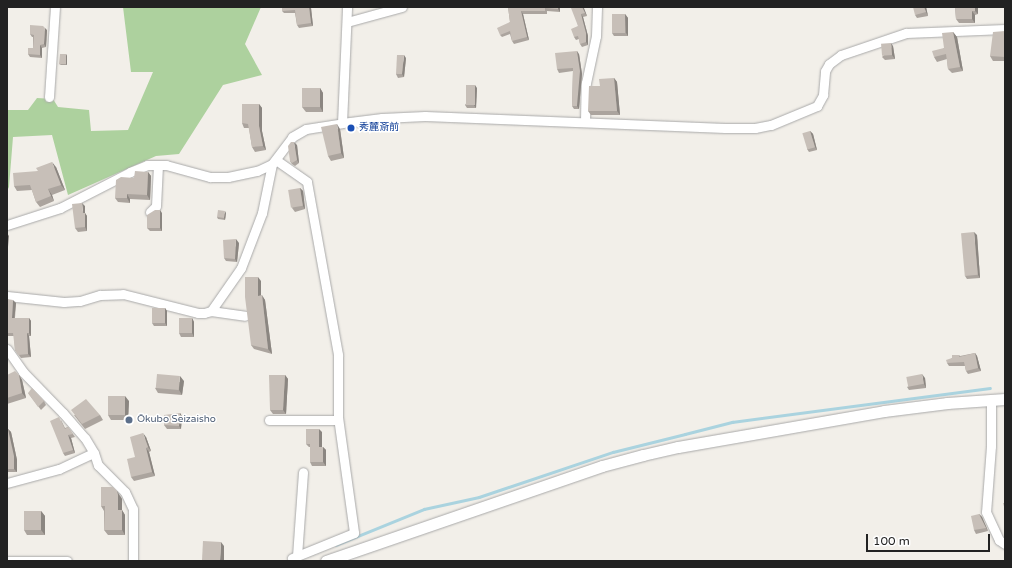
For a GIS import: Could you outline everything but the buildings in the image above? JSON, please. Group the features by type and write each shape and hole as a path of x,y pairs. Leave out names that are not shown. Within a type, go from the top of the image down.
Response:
{"street":[{"path":"49,97 55,7"},
{"path":"342,123 347,7"},
{"path":"347,22 402,7"},
{"path":"585,122 586,83 596,36 597,7"},
{"path":"211,311 241,268 262,213 274,162 292,137 306,129 382,118 425,116 755,128 771,125 817,106 823,95 825,71 829,64 841,55 906,34 1005,29"},
{"path":"7,224 60,208 130,172 147,165 166,165 210,177 228,177 257,171 274,162"},
{"path":"274,162 307,182 338,355 335,420 354,528 354,533 293,559 282,561"},
{"path":"150,212 156,206 158,165"},
{"path":"7,296 64,302 80,301 100,295 123,294 198,313 211,311 245,316"},
{"path":"7,349 23,372 85,438 94,453 98,466 125,492 133,509 133,561"},
{"path":"326,561 602,466 643,455 678,447 884,411 947,402 1005,399"},
{"path":"991,400 991,446 986,512 999,540 1005,544"},
{"path":"269,420 335,420"},
{"path":"7,483 59,469 94,453"},
{"path":"293,559 303,472"},
{"path":"7,561 67,561"}],"green space":[{"path":"123,7 261,7 245,44 262,75 223,85 179,154 156,156 68,195 52,135 13,137 9,187 7,191 7,110 28,110 37,98 53,99 58,107 89,110 91,131 128,130 153,72 131,72"}],"waterway":[{"path":"336,545 424,509 479,497 613,452 732,422 990,388"}],"place":[{"name":"秀麓斎前","path":"351,128"},
{"name":"Ōkubo Seizaisho","path":"129,420"}]}
